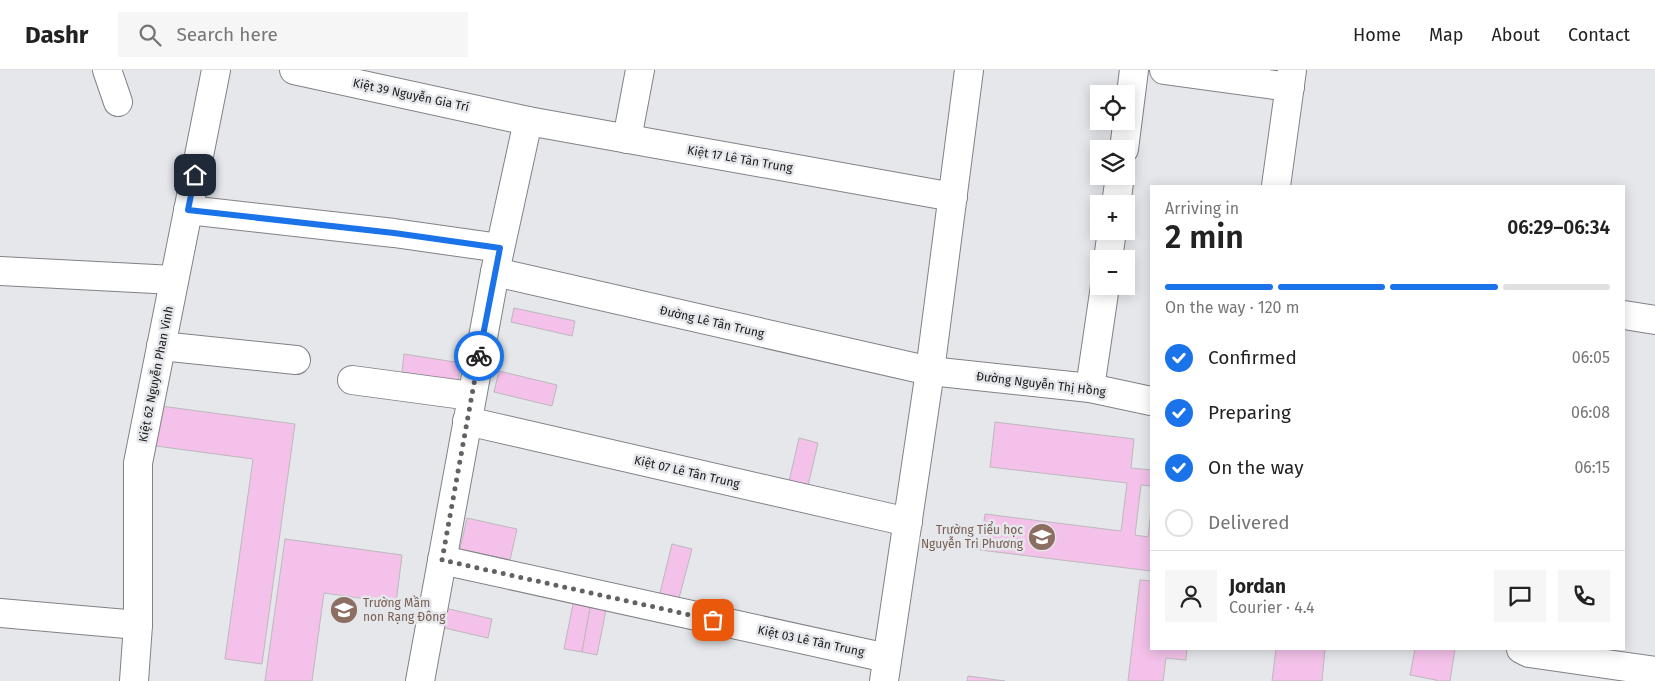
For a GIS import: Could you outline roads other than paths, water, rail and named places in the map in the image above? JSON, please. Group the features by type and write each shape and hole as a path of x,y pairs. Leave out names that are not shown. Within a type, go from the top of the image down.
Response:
{"street":[{"path":"107,70 118,102"},
{"name":"Kiệt 62 Nguyễn Phan Vinh","path":"134,681 138,625 138,463 216,70"},
{"name":"Kiệt 39 Nguyễn Gia Trí","path":"294,70 528,120"},
{"path":"628,139 640,70"},
{"path":"885,670 930,371 968,70"},
{"path":"1125,140 1134,70"},
{"path":"1164,70 1291,79 1276,185"},
{"path":"420,681 469,408 528,120"},
{"name":"Kiệt 17 Lê Tân Trung","path":"528,120 953,197"},
{"name":"Đường Lê Tân Trung","path":"188,210 394,233 930,371"},
{"path":"0,270 174,280"},
{"path":"1090,388 1103,295"},
{"path":"1625,316 1655,320"},
{"path":"162,346 296,360"},
{"name":"Đường Nguyễn Thị Hồng","path":"930,371 1090,388 1150,401"},
{"name":"Kiệt 07 Lê Tân Trung","path":"352,380 469,408 908,522"},
{"name":"Kiệt 03 Lê Tân Trung","path":"442,560 885,670"},
{"path":"0,612 138,625"},
{"path":"1523,650 1529,653 1655,670"}],"place":[{"name":"Trường Tiểu học Nguyễn Tri Phương","path":"1042,537"},
{"name":"Trường Mầm non Rạng Đông","path":"344,610"}]}
